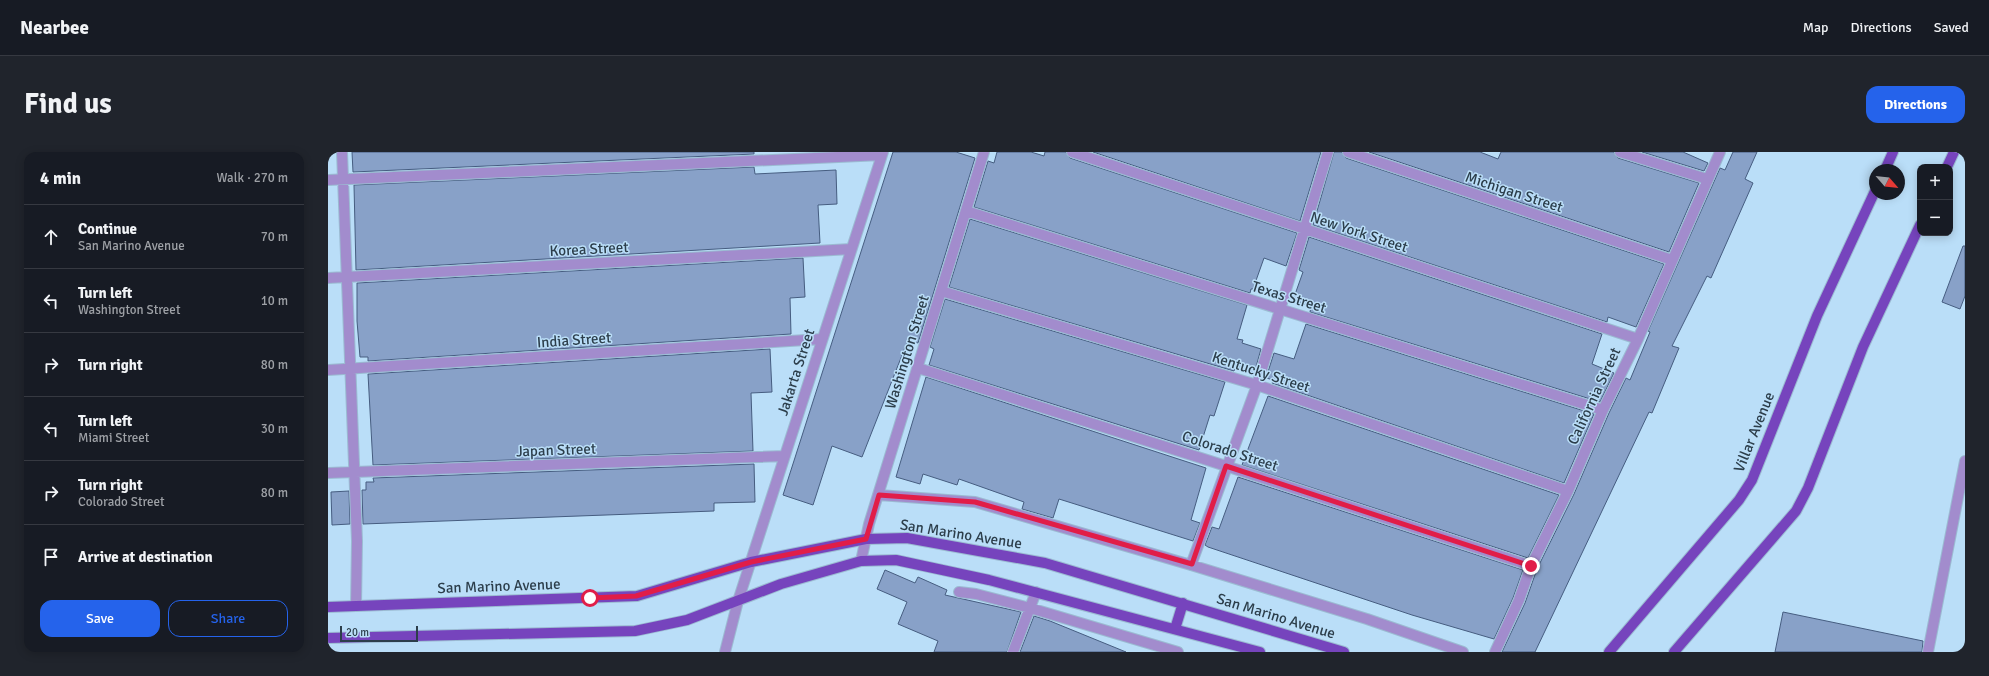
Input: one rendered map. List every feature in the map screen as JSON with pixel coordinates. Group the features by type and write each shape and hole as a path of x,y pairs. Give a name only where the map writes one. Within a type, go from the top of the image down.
{"main road":[{"path":"1888,164 1894,152"},
{"path":"1948,164 1954,152"},
{"name":"Villar Avenue","path":"1609,652 1739,500 1752,480 1817,316 1871,200"},
{"path":"1674,652 1796,511 1808,488 1863,347 1917,231"},
{"name":"San Marino Avenue","path":"328,607 636,596 751,562 866,539 907,538 1045,563 1344,652"},
{"path":"328,638 635,630 687,620 781,584 861,561 896,560 989,580 1260,652"},
{"path":"1175,629 1183,603"}],"street":[{"path":"342,152 357,541 356,606"},
{"name":"Washington Street","path":"861,561 879,495 984,152"},
{"name":"New York Street","path":"1072,152 1638,339"},
{"path":"1192,564 1226,466 1257,385 1328,152"},
{"name":"Michigan Street","path":"1348,152 1672,260"},
{"path":"1620,152 1707,179"},
{"name":"California Street","path":"1495,652 1519,600 1531,566 1568,490 1603,410 1638,339 1720,152"},
{"path":"328,180 882,154"},
{"name":"Jakarta Street","path":"725,652 738,601 882,154"},
{"name":"Texas Street","path":"966,211 1603,410"},
{"name":"Korea Street","path":"328,278 851,249"},
{"name":"Kentucky Street","path":"941,291 1257,385 1568,490"},
{"name":"India Street","path":"328,370 822,339"},
{"name":"Colorado Street","path":"918,368 1226,466 1531,566"},
{"name":"Japan Street","path":"328,473 785,456"},
{"path":"1928,652 1965,461"},
{"path":"879,495 975,502 1192,564 1367,619 1463,652"},
{"path":"959,592 976,594 1030,608 1171,651"},
{"path":"1013,652 1036,592"}],"building":[{"path":"352,152 754,152 754,154 353,172"},
{"path":"893,152 956,152 975,158 918,343 908,340 862,457 832,446 813,505 783,495"},
{"path":"997,152 1031,152 1044,156 1045,152 1066,152 1070,158 1297,233 1286,266 1264,258 1253,289 1251,289 1250,293 974,207 988,161 994,163"},
{"path":"1093,152 1321,152 1300,221"},
{"path":"1334,152 1342,152 1346,158 1664,264 1636,327 1608,317 1607,322 1313,225"},
{"path":"1369,152 1480,152 1498,159 1501,152 1614,152 1618,158 1699,183 1669,252"},
{"path":"1642,152 1683,152 1708,163 1704,171"},
{"path":"1733,152 1757,152 1745,179 1753,183 1711,278 1707,276 1672,346 1679,348 1652,413 1649,412 1535,652 1502,652 1525,603 1537,569 1574,494 1609,413 1626,378 1630,380 1650,332 1648,331 1720,168 1725,170"},
{"path":"754,167 755,174 836,170 837,204 818,205 820,243 356,270 354,185"},
{"path":"970,219 1247,305 1237,339 1243,340 1242,343 1261,349 1254,374 1235,368 1234,371 949,287"},
{"path":"1309,237 1602,334 1592,364 1614,373 1600,402 1310,312 1311,307 1293,300 1303,272 1299,270"},
{"path":"1963,246 1965,246 1965,296 1960,309 1942,302"},
{"path":"803,258 805,297 790,298 791,334 368,361 368,357 360,357 357,321 357,283"},
{"path":"945,299 1225,382 1214,416 1210,415 1199,450 929,365 934,349 930,347"},
{"path":"1306,324 1594,414 1564,483 1272,383 1274,380 1266,378 1274,353 1294,359"},
{"path":"770,349 772,392 751,393 753,451 373,465 368,374"},
{"path":"926,377 1206,468 1191,520 1200,523 1193,541 1059,499 1053,518 1022,509 1024,502 959,479 957,485 923,474 920,484 896,477"},
{"path":"1268,396 1559,495 1528,558 1242,465"},
{"path":"754,464 755,502 714,503 714,511 363,524 362,490 366,490 366,482 374,482 373,478"},
{"path":"1238,477 1523,570 1513,598 1494,639 1412,615 1208,547 1205,545 1212,527 1219,529"},
{"path":"349,491 350,524 332,525 331,492"},
{"path":"885,570 915,583 918,577 947,590 945,595 1021,612 1007,652 934,652 938,641 898,624 907,602 877,589"},
{"path":"1783,612 1923,641 1922,652 1775,652"},
{"path":"1034,616 1050,621 1126,652 1020,652"}],"route":[{"path":"590,598 636,596 681,584 751,562 866,539 869,524 879,495 975,502 1192,564 1226,466 1531,566"}]}
